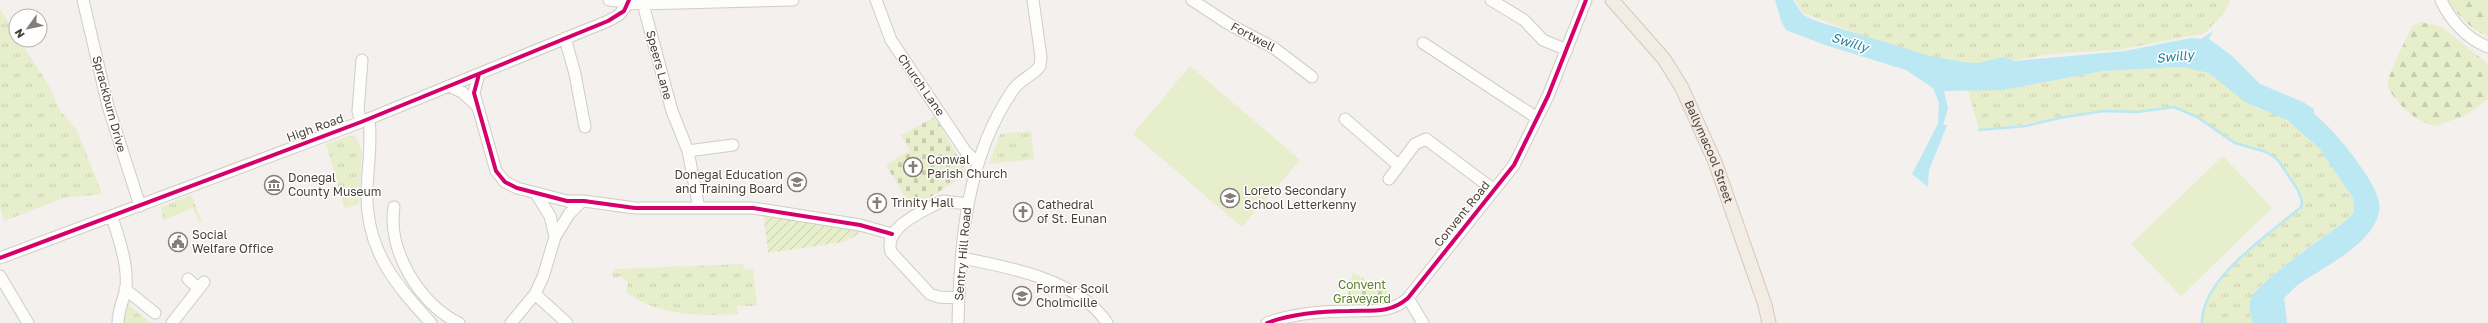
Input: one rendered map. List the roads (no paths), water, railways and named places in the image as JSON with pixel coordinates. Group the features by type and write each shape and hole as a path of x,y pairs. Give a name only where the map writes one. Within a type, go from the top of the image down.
{"main road":[{"name":"Ballymacool Street","path":"1612,0 1664,59 1691,107 1715,162 1763,298 1769,323"}],"street":[{"name":"Sprackburn Drive","path":"84,0 108,106 140,206"},
{"path":"609,0 629,1 643,4 793,0"},
{"name":"Church Lane","path":"876,0 884,25 897,50 966,152 978,163"},
{"name":"Sentry Hill Road","path":"958,323 967,204 978,163 1005,102 1018,83 1040,66 1041,57 1033,0"},
{"name":"Fortwell","path":"1192,0 1227,24 1269,44 1312,77"},
{"path":"1491,0 1524,20 1543,40 1567,50"},
{"path":"2441,0 2446,10 2460,28 2472,38 2488,47"},
{"name":"High Road","path":"0,258 112,217 365,120 480,74 612,20 624,11 629,1"},
{"name":"Convent Road","path":"1267,323 1318,314 1382,311 1397,306 1408,298 1514,165 1537,118 1588,2"},
{"name":"Speers Lane","path":"643,4 677,126 688,151 699,208"},
{"path":"565,38 575,74 585,127"},
{"path":"1423,43 1537,118"},
{"path":"362,60 358,111 365,120 368,207 375,247 401,290 431,323"},
{"path":"480,74 474,93 476,105 496,171 505,182 537,195 567,201 582,201 635,208 759,209 860,225 892,234"},
{"path":"449,86 462,92 476,105"},
{"path":"1345,119 1398,165"},
{"path":"1389,179 1415,144 1426,139 1494,190"},
{"path":"688,151 733,145"},
{"path":"537,195 550,216 555,237"},
{"path":"511,323 535,294 543,277 555,237 569,214 582,201"},
{"path":"959,298 939,297 930,294 891,252 890,242 892,234 908,221 938,203 943,201 967,204"},
{"path":"394,207 394,230 400,256 430,301 441,312 460,323"},
{"path":"112,217 123,255 125,289 118,310 118,323"},
{"path":"962,258 1026,272 1072,291 1091,304 1107,323"},
{"path":"0,276 28,323"},
{"path":"172,323 201,285 188,279"},
{"path":"125,289 155,313"},
{"path":"535,294 567,323"},
{"path":"1408,298 1423,323"}],"water":[{"name":"Swilly","path":"1775,0 1793,0 1803,15 1816,21 1930,56 1977,63 2004,57 2015,61 2125,51 2191,38 2201,39 2213,31 2209,39 2231,55 2260,84 2303,102 2314,109 2314,114 2340,140 2369,179 2379,201 2379,212 2375,223 2368,234 2358,244 2347,253 2299,284 2284,298 2287,323 2253,323 2250,313 2250,302 2252,296 2259,288 2296,257 2346,221 2354,212 2353,198 2319,148 2287,120 2245,102 2209,73 2182,67 2103,71 2003,90 1944,91 1948,108 1943,125 1947,125 1929,170 1928,187 1912,174 1938,124 1939,103 1933,88 1906,70 1825,45 1786,30 1781,21"}],"waterway":[{"path":"1979,130 2026,126 2059,118 2104,111 2138,112 2174,107 2197,117 2235,143 2266,152 2278,160 2298,190 2302,201 2301,207 2240,258 2225,274 2213,290 2205,306 2202,323"}],"place":[{"name":"Conwal Parish Church","path":"913,167"},
{"name":"Donegal Education and Training Board","path":"797,182"},
{"name":"Donegal County Museum","path":"274,185"},
{"name":"Loreto Secondary School Letterkenny","path":"1230,198"},
{"name":"Trinity Hall","path":"877,203"},
{"name":"Cathedral of St. Eunan","path":"1023,212"},
{"name":"Social Welfare Office","path":"178,242"},
{"name":"Former Scoil Cholmcille","path":"1022,296"}],"park label":[{"name":"Convent Graveyard","path":"1362,292"}]}
